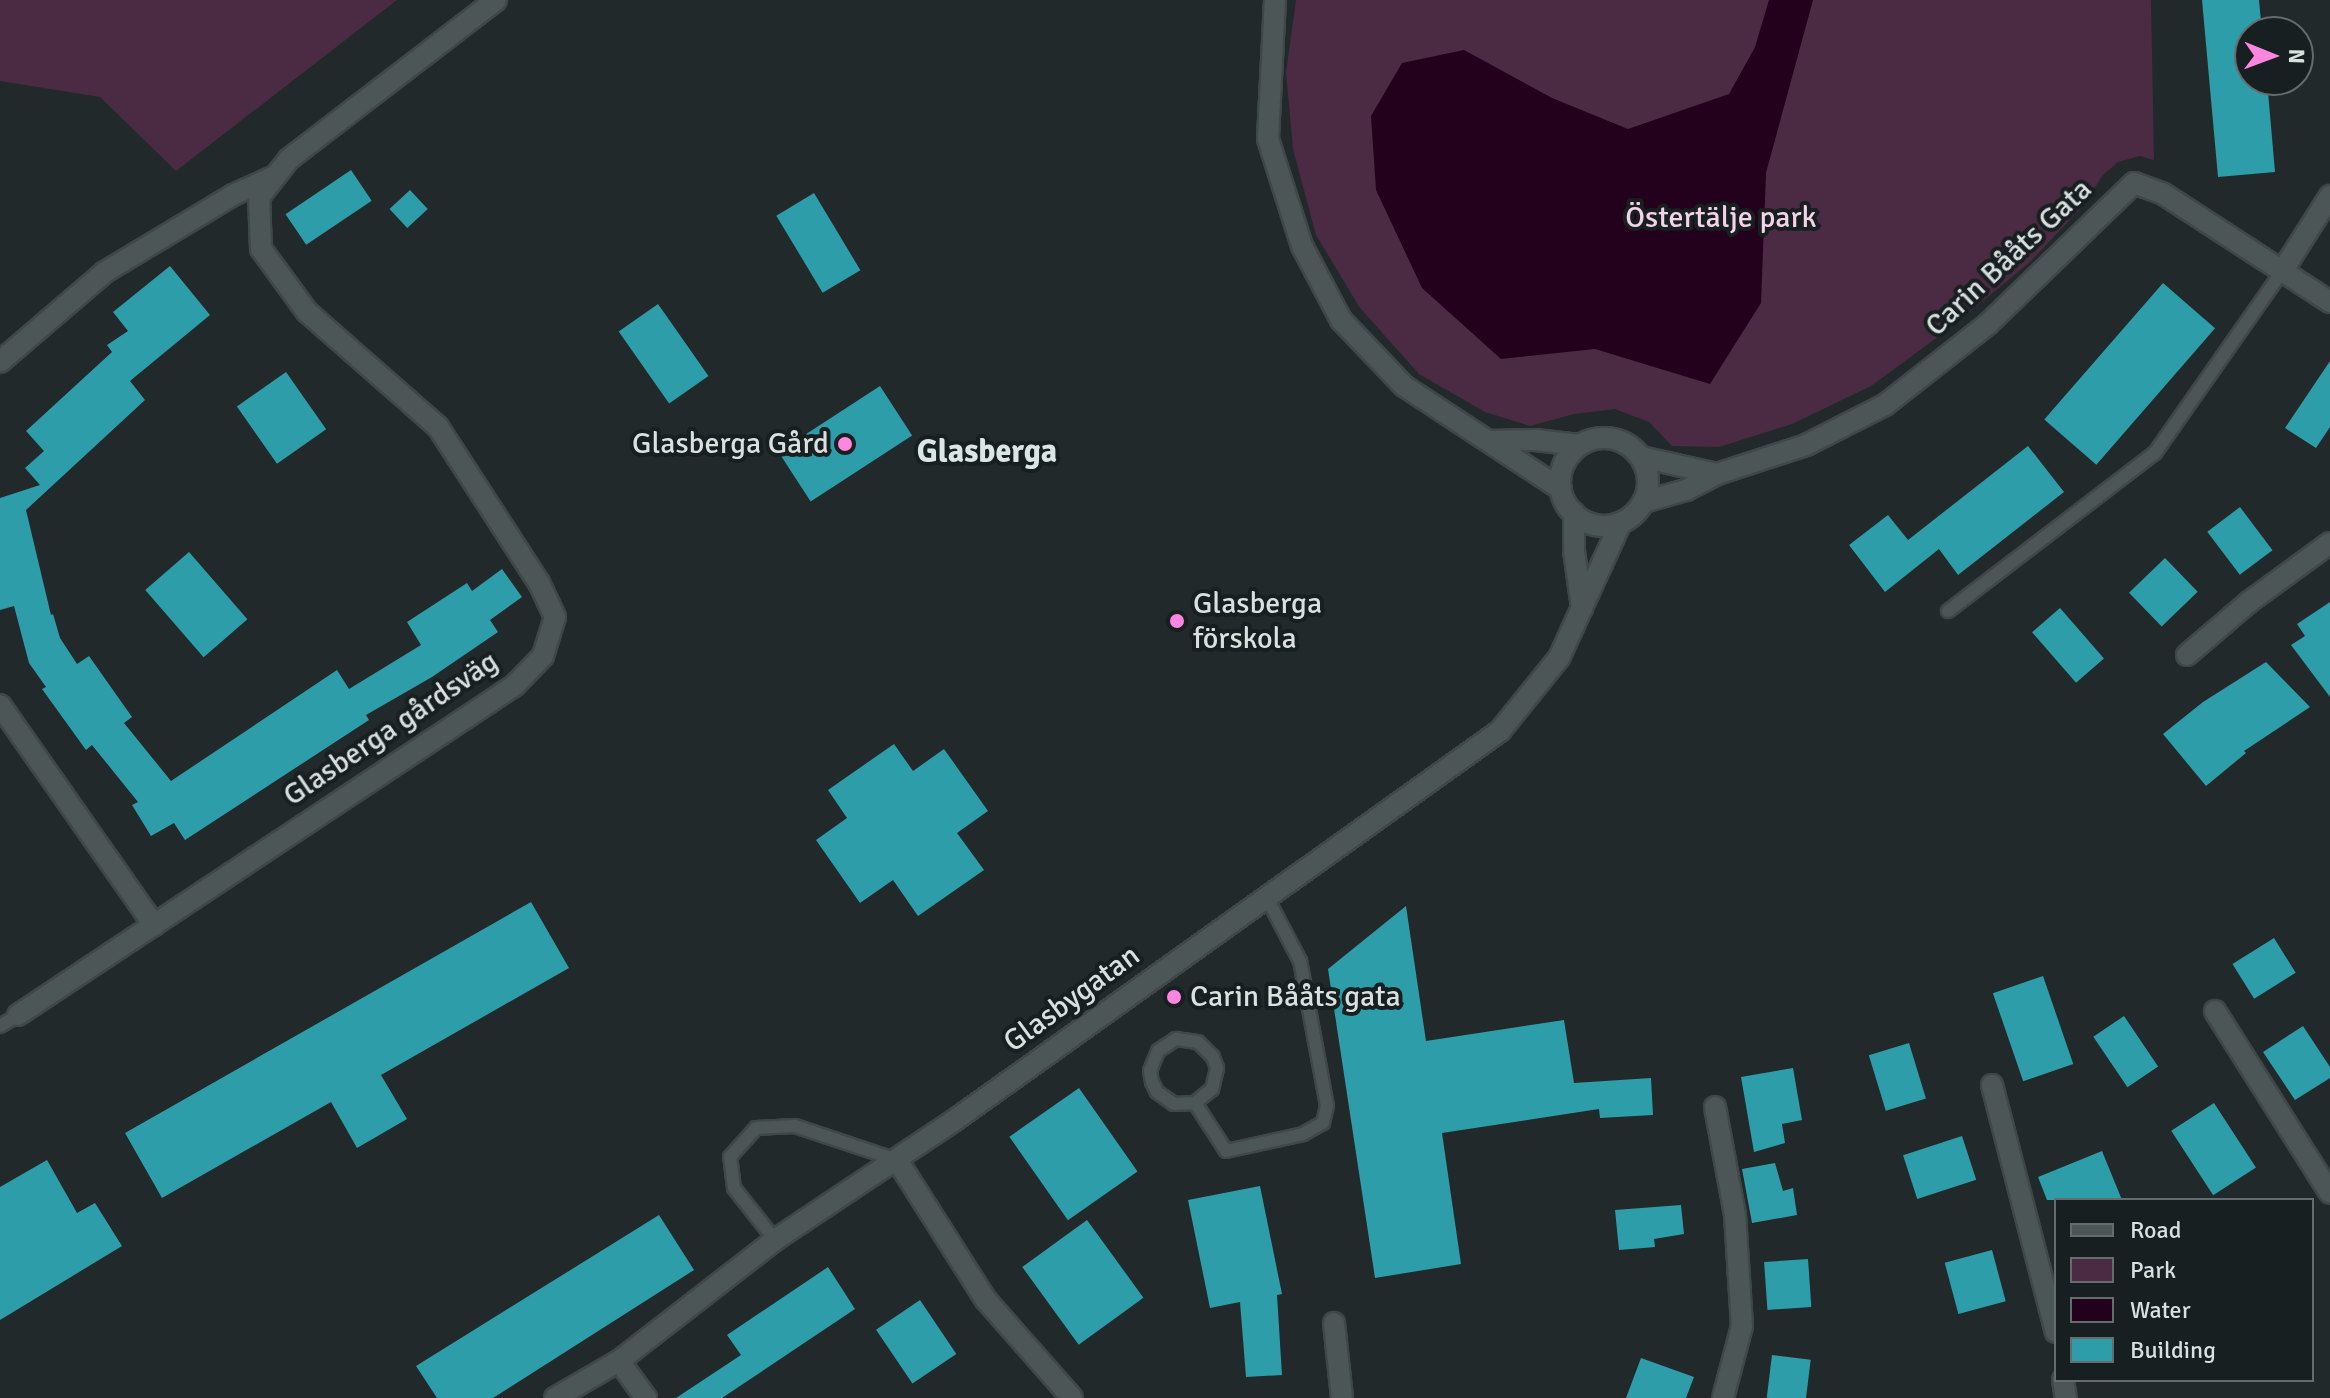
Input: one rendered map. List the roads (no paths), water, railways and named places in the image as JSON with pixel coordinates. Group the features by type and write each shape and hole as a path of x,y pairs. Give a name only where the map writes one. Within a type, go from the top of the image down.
{"street":[{"name":"Glasberga gårdsväg","path":"18,1015 515,685 543,656 555,617 539,583 438,427 307,312 261,249 259,197 289,159 496,0"},
{"path":"1275,0 1268,139 1302,246 1341,320 1404,386 1561,489 1574,513 1574,551 1582,608"},
{"path":"0,362 105,272 233,195 276,175"},
{"name":"Carin Bååts Gata","path":"1643,502 1686,490 1717,474 1806,445 1885,405 1988,324 2134,183 2162,193 2330,302"},
{"path":"2283,270 2330,196"},
{"path":"1490,441 1535,440 1580,445 1606,438 1620,440 1641,457 1717,474"},
{"path":"1561,489 1564,464 1580,445"},
{"path":"1574,513 1596,525 1621,522 1643,502 1648,479 1641,457"},
{"name":"Glasbygatan","path":"555,1398 619,1361 775,1240 897,1160 1500,731 1559,658 1621,522"},
{"path":"2187,655 2249,602 2330,543"},
{"path":"0,705 154,925"},
{"path":"2215,1011 2330,1193"},
{"path":"1992,1085 2054,1324"},
{"path":"1715,1107 1735,1215 1742,1326 1723,1398"},
{"path":"897,1160 986,1300 1072,1398"},
{"path":"1334,1323 1342,1398"},
{"path":"619,1361 646,1398"}],"lane":[{"path":"1948,611 2155,453 2283,270"},
{"path":"1195,1103 1226,1151 1303,1134 1323,1123 1327,1106 1300,961 1266,896"},
{"path":"0,1026 18,1015"},
{"path":"1176,1039 1198,1042 1207,1048 1217,1068 1212,1089 1195,1103 1174,1104 1157,1092 1152,1082 1150,1071 1158,1051 1176,1039"},
{"path":"775,1240 734,1188 730,1157 756,1128 795,1126 897,1160"}],"water":[{"path":"1769,0 1813,0 1766,173 1761,303 1710,384 1595,349 1501,359 1422,288 1376,190 1371,116 1402,63 1464,50 1552,98 1628,129 1729,94 1755,47"}],"place":[{"name":"Glasberga Gård","path":"845,444"},
{"name":"Glasberga förskola","path":"1177,621"},
{"name":"Carin Bååts gata","path":"1174,997"}],"district":[{"name":"Glasberga","path":"987,452"}],"park label":[{"name":"Östertälje park","path":"1721,218"}]}
